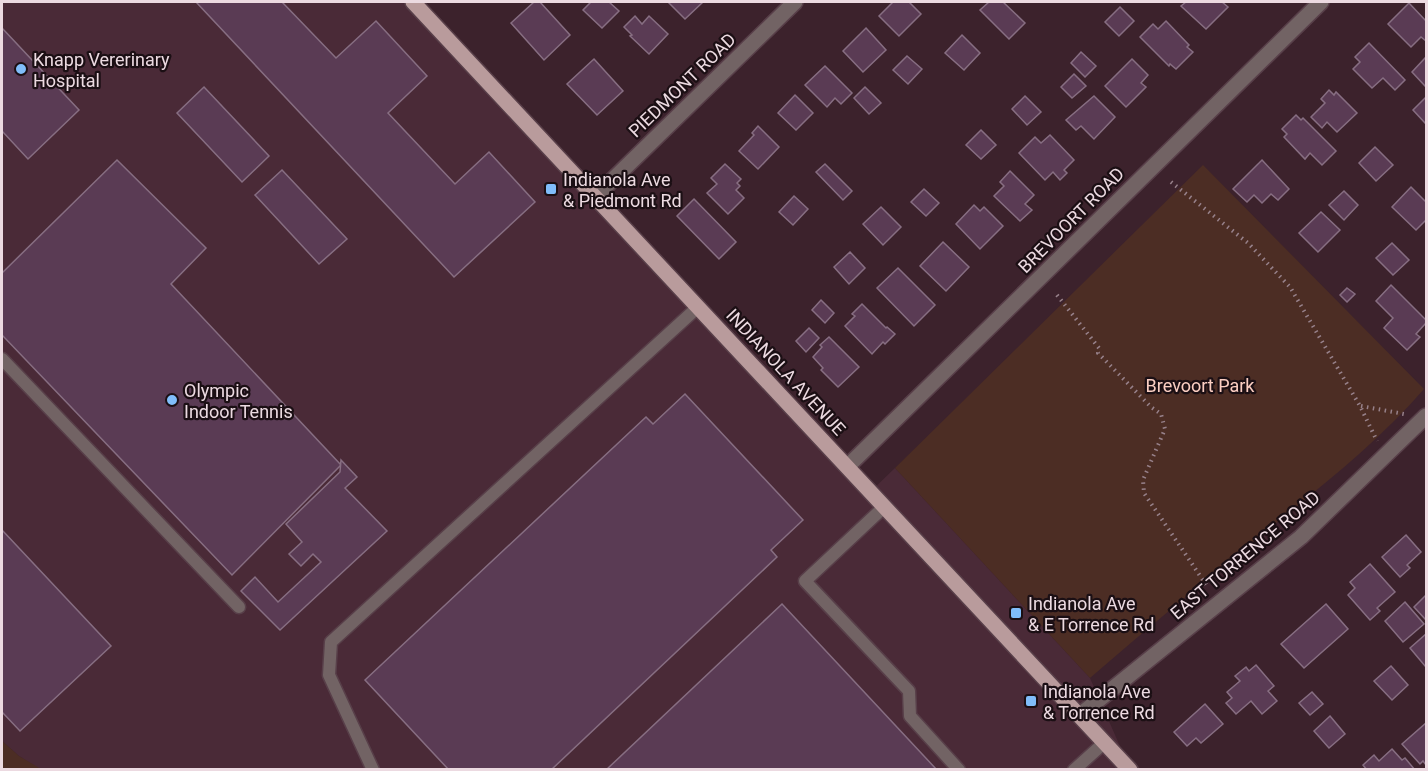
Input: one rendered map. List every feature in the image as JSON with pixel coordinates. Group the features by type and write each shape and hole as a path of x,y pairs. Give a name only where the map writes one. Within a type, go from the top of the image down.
{"main road":[{"name":"INDIANOLA AVENUE","path":"413,2 1130,770"}],"street":[{"name":"PIEDMONT ROAD","path":"595,197 795,2"},
{"name":"BREVOORT ROAD","path":"848,466 1321,2"},
{"name":"EAST TORRENCE ROAD","path":"1080,715 1301,537 1426,416"}],"lane":[{"path":"373,770 329,675 331,642 698,307"},
{"path":"2,359 239,607"},
{"path":"885,506 805,581 909,691 910,716 959,770"},
{"path":"1074,770 1105,742"}],"path":[{"path":"1171,182 1248,243 1290,287 1360,406 1379,445"},
{"path":"1057,295 1099,348 1098,353 1151,407 1161,414 1165,429 1143,480 1144,493 1207,586"},
{"path":"1360,406 1407,414"}],"shaded area":[{"path":"2,2 411,2 869,493 895,468 1090,678 1130,769 41,770 19,756 2,741"}],"green space":[{"name":"Brevoort Park","path":"1203,165 1424,389 1350,462 1090,678 895,468"},
{"path":"2,741 19,756 41,769 5,769 2,767"}],"building":[{"path":"196,2 282,2 336,58 376,21 427,76 388,113 455,184 489,152 535,202 454,277"},
{"path":"534,2 540,2 570,35 544,60 511,23"},
{"path":"591,2 609,2 619,11 602,28 583,10"},
{"path":"668,2 703,2 685,19"},
{"path":"893,2 909,2 921,14 899,36 879,16"},
{"path":"989,2 1003,2 1025,23 1009,39 980,10"},
{"path":"1186,2 1222,2 1228,7 1206,29 1181,6"},
{"path":"1409,3 1426,21 1426,41 1421,37 1411,47 1388,24"},
{"path":"1120,7 1134,21 1119,36 1105,22"},
{"path":"635,16 642,24 649,16 668,34 649,54 624,27"},
{"path":"1166,21 1193,52 1176,69 1170,64 1169,66 1140,37 1153,24 1158,29"},
{"name":"Knapp Vererinary Hospital","path":"2,28 79,110 28,159 2,131"},
{"path":"866,28 886,50 863,72 843,51"},
{"path":"962,35 980,53 964,70 945,53"},
{"path":"1369,43 1405,80 1395,90 1383,78 1372,88 1353,69 1360,62 1355,57"},
{"path":"1081,52 1096,66 1085,77 1071,63"},
{"path":"907,56 922,69 908,84 893,70"},
{"path":"1426,57 1426,87 1412,72"},
{"path":"594,59 623,91 597,115 567,84"},
{"path":"1132,59 1148,75 1141,83 1146,87 1126,107 1105,86"},
{"path":"825,66 852,93 841,104 835,98 827,107 805,85"},
{"path":"1074,74 1086,86 1072,98 1061,87"},
{"path":"204,87 269,156 242,182 177,113"},
{"path":"865,87 881,103 869,114 854,98"},
{"path":"1329,90 1334,95 1336,92 1357,113 1337,132 1327,122 1322,128 1311,117 1325,103 1321,99"},
{"path":"795,95 813,113 796,130 778,113"},
{"path":"1025,96 1041,112 1027,125 1012,109"},
{"path":"1094,96 1115,117 1094,139 1081,126 1076,130 1066,120"},
{"path":"1426,97 1426,124 1413,110"},
{"path":"1296,115 1301,120 1303,118 1336,151 1322,165 1310,153 1305,159 1284,137 1287,134 1282,129"},
{"path":"758,126 779,147 758,169 739,151 754,135 752,133"},
{"path":"981,130 996,145 981,159 966,145"},
{"path":"1050,135 1074,160 1064,170 1067,173 1060,180 1053,172 1045,180 1019,153 1035,137 1041,143"},
{"path":"1375,147 1393,165 1376,181 1359,163"},
{"name":"Olympic Indoor Tennis","path":"117,160 206,248 171,284 341,465 232,575 2,335 2,273"},
{"path":"1262,160 1289,189 1278,200 1271,194 1262,203 1254,195 1247,202 1233,189"},
{"path":"725,164 741,179 737,183 740,186 736,190 744,198 728,214 707,193 717,184 711,178"},
{"path":"825,164 852,191 843,200 816,172"},
{"path":"282,170 347,239 319,264 255,195"},
{"path":"1010,171 1034,195 1025,204 1032,210 1020,221 994,196 1004,186 1000,182"},
{"path":"1411,187 1426,202 1426,220 1416,230 1392,207"},
{"path":"924,189 939,203 926,216 911,202"},
{"path":"1344,191 1358,205 1344,220 1329,205"},
{"path":"794,196 808,209 793,225 779,212"},
{"path":"694,199 736,242 719,259 677,216"},
{"path":"974,205 980,211 984,207 1003,226 980,249 956,224"},
{"path":"881,207 901,227 883,245 863,224"},
{"path":"1321,212 1340,230 1318,252 1299,233"},
{"path":"943,242 969,267 946,291 920,266"},
{"path":"1392,243 1409,260 1393,275 1376,258"},
{"path":"850,252 865,268 849,284 834,267"},
{"path":"898,268 935,305 914,326 877,288"},
{"path":"1391,285 1426,320 1416,334 1420,337 1407,350 1384,328 1393,318 1376,301"},
{"path":"1347,288 1355,294 1347,302 1340,295"},
{"path":"821,300 834,313 825,323 812,310"},
{"path":"862,304 895,334 885,344 883,342 872,354 845,326"},
{"path":"809,328 819,338 806,352 796,341"},
{"path":"829,337 859,367 838,387 821,370 823,368 813,357 822,347 820,345"},
{"path":"685,394 803,520 771,550 777,557 551,770 449,770 365,680 646,417 653,424"},
{"path":"341,460 357,477 345,488 387,531 280,630 241,591 255,577 278,602 321,562 313,554 301,566 289,554 302,542 286,524 340,472"},
{"path":"2,530 111,646 20,731 2,712"},
{"path":"1406,535 1421,552 1407,565 1410,568 1400,577 1382,557"},
{"path":"1370,564 1395,592 1377,608 1380,611 1370,620 1348,595 1355,588 1350,582"},
{"path":"1426,597 1426,620 1414,607"},
{"path":"1405,602 1424,624 1403,642 1385,621"},
{"path":"782,604 937,770 606,770"},
{"path":"1326,604 1348,629 1304,668 1281,644"},
{"path":"1426,634 1426,665 1425,666 1410,648"},
{"path":"1256,665 1274,686 1268,691 1277,701 1262,714 1251,701 1236,714 1226,703 1232,698 1227,692 1240,681 1235,676 1246,667 1249,671"},
{"path":"1391,666 1408,685 1392,700 1374,681"},
{"path":"1312,692 1323,704 1310,715 1299,703"},
{"path":"1205,704 1223,724 1201,743 1196,738 1187,746 1174,732"},
{"path":"1330,716 1345,734 1329,748 1314,731"},
{"path":"1426,723 1426,765 1423,761 1420,764 1402,744"},
{"path":"1392,749 1402,760 1405,758 1415,770 1367,770 1363,765 1374,755 1379,761"}],"place":[{"name":"Knapp Vererinary Hospital","path":"21,69"},
{"name":"Indianola Ave & Piedmont Rd","path":"551,189"},
{"name":"Olympic Indoor Tennis","path":"172,400"},
{"name":"Indianola Ave & E Torrence Rd","path":"1016,613"},
{"name":"Indianola Ave & Torrence Rd","path":"1031,701"}]}
